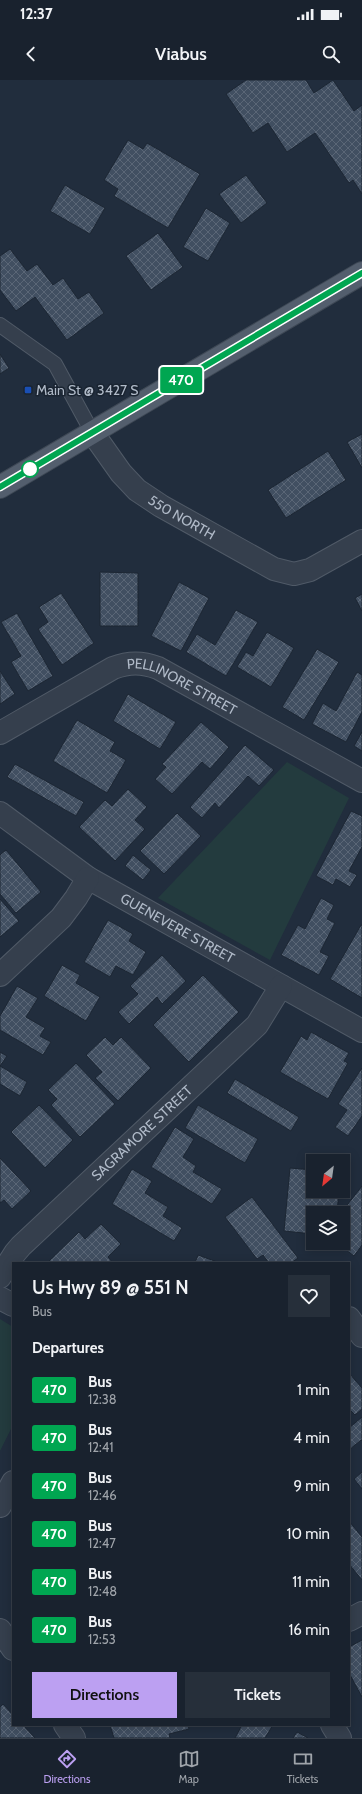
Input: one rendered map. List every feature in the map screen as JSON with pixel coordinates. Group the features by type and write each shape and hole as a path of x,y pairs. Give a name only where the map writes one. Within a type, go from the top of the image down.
{"main road":[{"path":"0,487 362,273"}],"street":[{"name":"550 NORTH","path":"92,432 121,473 148,499 269,567 294,574 306,571 318,566 362,541"},
{"name":"PELLINORE STREET","path":"0,734 113,668 124,664 141,664 158,668 362,781"},
{"name":"GUENEVERE STREET","path":"0,813 88,878 362,1031"},
{"path":"0,976 61,918 76,898 88,878"},
{"name":"SAGRAMORE STREET","path":"0,1277 15,1252 21,1246 258,1025 282,986"},
{"path":"0,1298 12,1304"},
{"path":"350,1319 362,1336"},
{"path":"0,1506 12,1484"},
{"path":"350,1619 362,1613"},
{"path":"0,1630 12,1648"},
{"path":"66,1726 74,1738"},
{"path":"333,1726 340,1738"}],"lane":[{"path":"0,325 56,364 92,432"}],"green space":[{"path":"287,762 349,798 270,960 158,898"},
{"path":"0,1319 12,1326 12,1427 0,1451"}],"building":[{"path":"246,80 306,80 314,93 333,80 354,111 362,105 362,194 353,180 349,183 315,133 287,152 268,123 253,133 226,94"},
{"path":"128,140 143,149 147,143 200,174 168,228 114,196 118,189 104,180"},
{"path":"246,175 267,203 241,223 219,194"},
{"path":"65,185 105,208 90,234 50,211"},
{"path":"206,208 230,223 208,261 183,247"},
{"path":"158,233 183,267 151,290 126,256"},
{"path":"10,249 27,271 37,264 53,285 63,278 78,299 89,292 104,313 67,340 35,297 16,311 0,290 0,256"},
{"path":"0,354 9,368 0,374"},
{"path":"362,434 362,468 347,442"},
{"path":"328,451 346,480 286,518 268,490"},
{"path":"100,572 138,573 138,626 100,626"},
{"path":"179,582 209,598 181,651 151,636"},
{"path":"61,593 94,643 62,665 38,629 48,622 39,607"},
{"path":"362,594 362,611 355,598"},
{"path":"236,610 258,622 226,676 186,652 197,634 215,645"},
{"path":"17,613 53,676 28,691 11,662 21,656 1,622"},
{"path":"267,632 294,648 271,687 237,667 246,652 253,656"},
{"path":"317,649 339,662 304,720 282,707"},
{"path":"0,671 15,694 0,704"},
{"path":"357,672 362,675 362,712 346,742 312,724 323,703 336,711"},
{"path":"128,694 176,722 160,749 113,721"},
{"path":"77,720 115,742 110,751 126,760 107,793 53,761"},
{"path":"201,722 229,747 210,769 202,762 172,794 155,779 166,767 162,764"},
{"path":"362,732 362,751 354,746"},
{"path":"245,745 274,770 259,786 248,776 219,808 215,803 202,818 190,807"},
{"path":"15,764 84,802 76,816 7,777"},
{"path":"128,789 147,807 135,820 145,829 115,861 79,827 105,800 112,806"},
{"path":"351,811 362,816 362,847 349,871 357,875 350,887 336,879 333,885 316,876"},
{"path":"177,813 201,836 164,874 140,851"},
{"path":"6,850 41,892 16,913 0,894 0,855"},
{"path":"133,855 151,870 143,880 125,866"},
{"path":"321,898 334,905 327,919 335,923 320,952 329,956 319,975 281,955 298,925 305,929"},
{"path":"0,899 19,921 0,937"},
{"path":"108,920 133,934 129,941 146,952 133,975 116,966 110,977 84,962"},
{"path":"362,925 362,998 330,979"},
{"path":"162,955 186,981 162,1004 157,997 129,1024 118,1012 138,994 130,986"},
{"path":"62,965 80,975 76,983 100,997 86,1021 44,996"},
{"path":"203,975 239,1012 189,1062 153,1025"},
{"path":"17,986 38,998 26,1017 45,1028 40,1036 51,1042 43,1055 0,1030 0,1016"},
{"path":"311,1032 349,1053 344,1061 348,1063 328,1099 280,1072 301,1036 307,1040"},
{"path":"105,1037 113,1045 121,1037 151,1068 118,1101 95,1078 102,1072 86,1055"},
{"path":"0,1052 7,1056 0,1066"},
{"path":"76,1063 115,1104 80,1137 51,1105 57,1099 48,1090"},
{"path":"0,1066 27,1082 20,1096 0,1084"},
{"path":"362,1068 362,1116 348,1136 335,1127 347,1110 338,1104"},
{"path":"235,1079 299,1117 291,1131 227,1093"},
{"path":"39,1105 73,1140 45,1168 11,1132"},
{"path":"198,1105 258,1139 245,1163 185,1128"},
{"path":"175,1127 194,1139 183,1157 196,1166 193,1172 222,1189 212,1204 151,1167"},
{"path":"0,1158 31,1191 12,1209 4,1200 0,1203"},
{"path":"290,1168 306,1169 306,1198 338,1198 338,1206 306,1206 306,1233 284,1231"},
{"path":"132,1169 152,1181 145,1193 168,1207 163,1216 182,1228 174,1241 112,1204"},
{"path":"362,1186 362,1245 354,1256 346,1250 350,1250 350,1206 346,1206"},
{"path":"252,1197 298,1258 292,1262 268,1262 263,1255 257,1259 225,1217"},
{"path":"101,1224 121,1244 108,1257 112,1262 48,1262 79,1232 85,1239"},
{"path":"198,1255 217,1262 195,1262"},
{"path":"350,1374 362,1388 362,1409 355,1415 350,1410"},
{"path":"362,1417 362,1441 361,1440 350,1449 350,1427"},
{"path":"362,1472 362,1489 354,1479"},
{"path":"350,1522 362,1537 362,1580 350,1565"},
{"path":"362,1640 362,1697 350,1675 350,1646"},
{"path":"3,1704 12,1714 12,1726 24,1726 35,1738 0,1738 0,1707"},
{"path":"110,1726 188,1726 189,1729 169,1734 170,1738 114,1738"},
{"path":"241,1726 272,1726 265,1738 235,1738"},
{"path":"297,1732 308,1738 293,1738"}],"bus line":[{"name":"470","path":"0,487 362,273"}],"place":[{"name":"Main St @ 3427 S","path":"28,390"}]}
